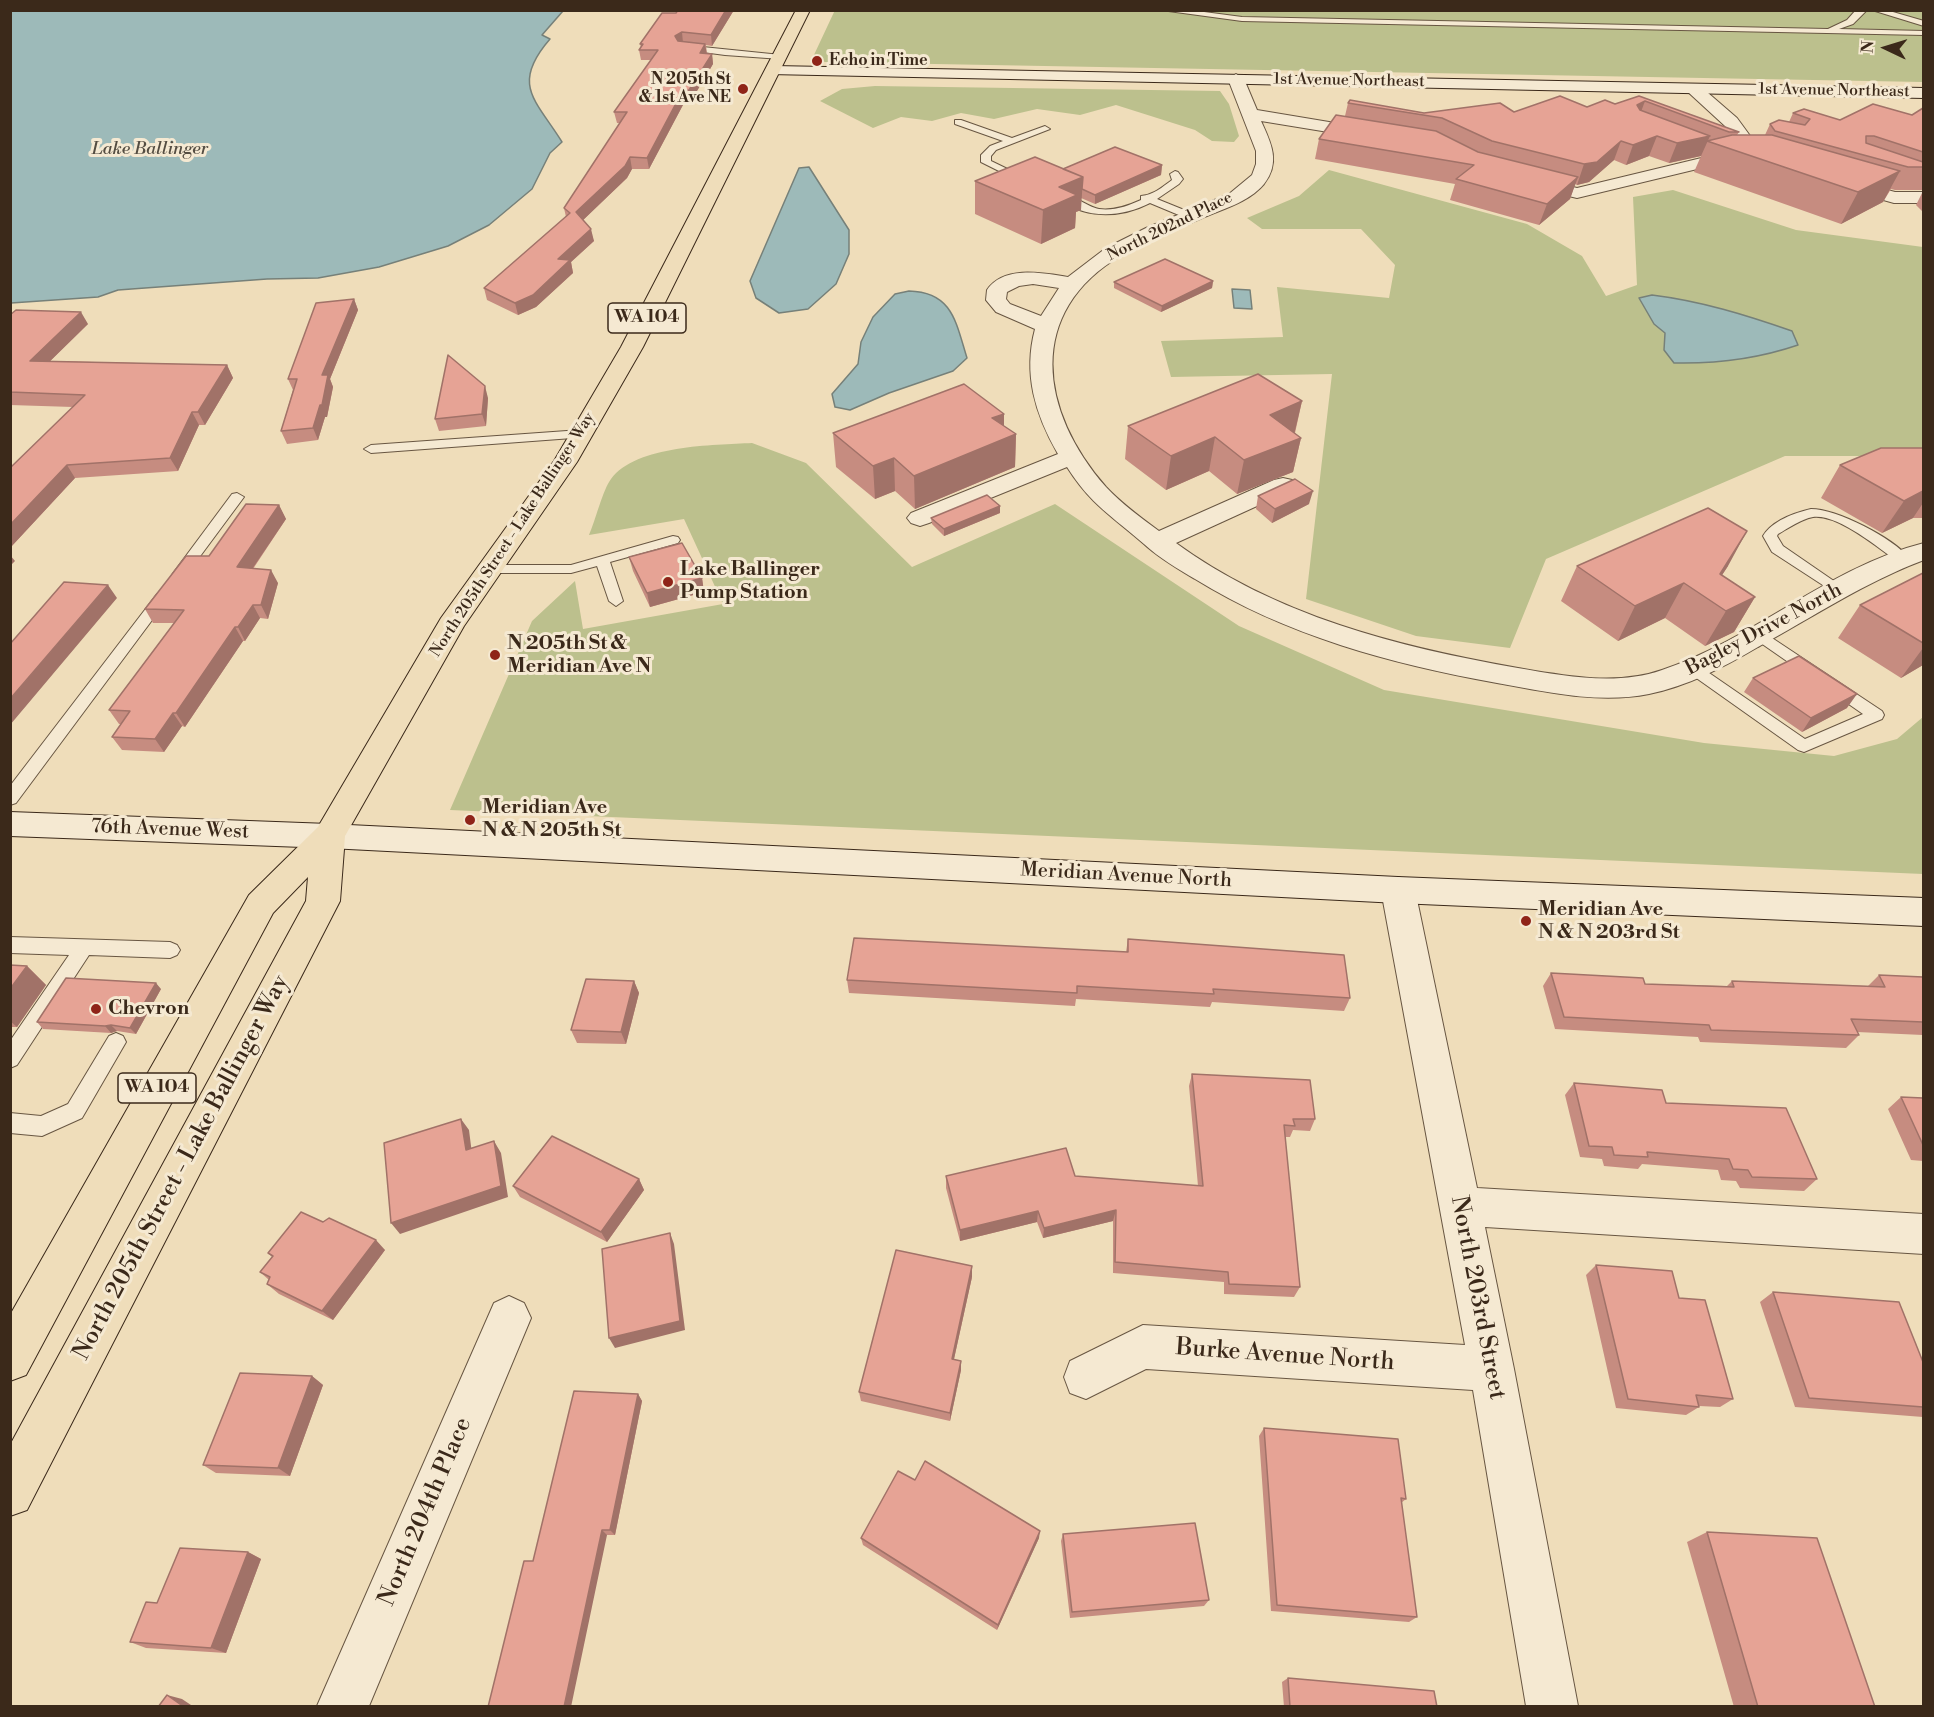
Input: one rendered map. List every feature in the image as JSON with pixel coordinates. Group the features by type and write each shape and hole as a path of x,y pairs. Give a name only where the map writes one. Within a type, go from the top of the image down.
{"main road":[{"name":"WA 104","path":"777,64 803,10"},
{"name":"North 205th Street - Lake Ballinger Way","path":"10,1359 23,1314 261,903 329,836 450,624 558,472 581,434 632,347 777,64"},
{"name":"North 205th Street - Lake Ballinger Way","path":"10,1493 323,901 329,836"}],"street":[{"name":"1st Avenue Northeast","path":"777,64 1236,79 1923,93"},
{"name":"North 202nd Place","path":"1040,371 1041,349 1047,326 1057,302 1072,284 1110,254 1234,198 1254,184 1263,173 1266,160 1265,151 1236,79"},
{"path":"1512,176 1576,194 1626,180 1725,159 1767,161 1747,136 1694,89"},
{"path":"1250,114 1389,137"},
{"path":"1831,179 1894,197 1923,198"},
{"path":"1047,326 1003,308 996,300 997,290 1010,281 1029,278 1072,284"},
{"name":"Bagley Drive North","path":"1040,371 1047,409 1071,457 1100,496 1156,542 1200,572 1257,603 1304,623 1416,658 1522,678 1609,686 1648,684 1693,670 1840,590 1913,554"},
{"path":"921,518 1071,457"},
{"path":"1156,542 1283,485"},
{"name":"76th Avenue West","path":"10,824 329,836"},
{"name":"Meridian Avenue North","path":"329,836 1398,890 1923,912"},
{"name":"North 203rd Street","path":"1398,890 1492,1369 1552,1707"},
{"path":"1459,1206 1923,1234"},
{"name":"North 204th Place","path":"343,1707 508,1318"},
{"name":"Burke Avenue North","path":"1086,1377 1143,1347 1492,1369"}],"lane":[{"path":"1165,10 1242,19 1565,22 1923,33"},
{"path":"1827,31 1850,22 1856,14 1863,10"},
{"path":"1876,10 1923,24"},
{"path":"682,47 777,64"},
{"path":"958,122 1012,141"},
{"path":"1032,184 986,162 986,155 993,148 1045,129"},
{"path":"1704,151 1725,159"},
{"path":"1052,193 1099,212 1109,212 1152,201 1176,182 1178,179 1175,174"},
{"path":"1134,193 1190,216"},
{"path":"370,449 581,434"},
{"path":"10,799 237,497"},
{"path":"1840,590 1777,549 1770,536 1773,531 1804,516 1821,513 1838,517 1913,554"},
{"path":"490,569 571,569 673,540"},
{"path":"602,560 616,601"},
{"path":"1693,670 1804,746 1876,715 1760,635"},
{"path":"10,945 170,950"},
{"path":"10,1059 84,947"},
{"path":"10,1123 42,1126 75,1111 116,1042"}],"green space":[{"path":"835,10 1924,11 1923,82 825,62 813,57"},
{"path":"875,86 1220,91 1229,104 1239,136 1234,142 1212,141 1195,130 1116,105 1080,115 1037,109 994,119 961,113 932,121 901,117 873,128 820,101 842,89"},
{"path":"1329,170 1527,224 1582,256 1606,296 1637,285 1633,197 1673,190 1796,230 1923,247 1923,456 1785,456 1546,559 1510,648 1416,636 1306,599 1332,374 1171,377 1161,341 1283,337 1277,287 1389,298 1395,265 1361,229 1262,229 1247,218 1299,196"},
{"path":"752,443 806,463 912,567 1055,504 1239,626 1384,690 1704,743 1834,756 1897,739 1923,717 1923,874 450,810 532,621 575,581 583,629 723,604 684,519 589,535 611,479 638,459 657,453 697,446"}],"water":[{"name":"Lake Ballinger","path":"11,10 563,11 542,35 550,39 531,69 529,81 536,103 562,142 550,153 532,189 489,225 448,246 379,267 318,278 267,279 118,290 98,297 11,303"},
{"path":"809,167 849,230 849,254 836,284 808,309 779,313 756,298 750,281 799,168"},
{"path":"1232,289 1250,290 1252,309 1234,308"},
{"path":"909,291 924,293 944,303 955,322 967,358 953,371 889,393 850,410 835,407 832,394 858,364 861,342 873,317 895,294"},
{"path":"1652,295 1688,301 1758,319 1792,331 1798,345 1737,360 1674,363 1664,350 1665,333 1654,324 1639,298"}],"building":[{"path":"678,10 726,10 711,35 682,32 675,36 678,41 705,44 700,53 712,54 689,90 682,92 647,158 630,157 625,166 576,212 591,229 558,259 570,260 533,295 515,303 484,288 570,213 564,208 627,112 614,112 658,50 639,50 643,44 640,44 662,13 676,13"},
{"path":"1560,96 1587,107 1605,100 1615,104 1639,96 1739,132 1729,132 1645,101 1637,105 1640,110 1710,136 1677,143 1657,136 1633,145 1621,141 1597,162 1584,164 1492,141 1442,118 1348,103 1350,100 1424,113 1500,103 1514,112"},
{"path":"1873,104 1912,115 1923,108 1923,152 1874,136 1866,136 1866,143 1923,162 1923,167 1908,167 1775,131 1770,124 1779,120 1805,125 1810,119 1793,113 1804,109 1840,120"},
{"path":"1336,115 1436,131 1478,152 1578,177 1547,204 1456,179 1474,165 1319,139"},
{"path":"1732,135 1772,135 1900,171 1858,192 1707,141"},
{"path":"1115,147 1162,165 1095,195 1082,189 1083,177 1063,169"},
{"path":"1035,157 1083,177 1059,187 1077,195 1043,210 975,181"},
{"path":"1165,259 1213,281 1162,306 1114,282"},
{"path":"354,299 322,375 328,375 322,405 320,405 313,428 281,431 297,379 288,379 316,303"},
{"path":"16,310 81,312 30,361 227,365 198,412 192,412 170,458 67,465 10,525 10,468 85,395 10,392 10,315"},
{"path":"448,355 485,386 482,414 435,419"},
{"path":"1258,374 1302,401 1270,415 1301,438 1244,460 1215,437 1171,456 1128,426"},
{"path":"964,384 1004,414 992,418 1016,434 914,476 894,458 873,466 833,433"},
{"path":"1881,448 1923,448 1923,491 1904,501 1840,465"},
{"path":"1295,479 1313,491 1275,509 1258,496"},
{"path":"987,495 1000,506 944,529 931,518"},
{"path":"246,504 279,505 237,567 271,570 261,605 253,605 238,627 235,627 176,713 173,713 155,739 112,737 130,711 109,710 184,610 145,609 186,556 209,556"},
{"path":"1708,508 1747,531 1720,574 1755,597 1726,611 1684,583 1635,606 1577,566"},
{"path":"682,543 702,578 647,593 629,557"},
{"path":"1923,573 1923,643 1860,605"},
{"path":"64,582 108,585 10,699 10,644"},
{"path":"1799,656 1857,694 1811,718 1753,678"},
{"path":"854,938 1128,952 1128,939 1344,955 1350,998 1213,989 1214,994 1077,986 1077,993 847,980"},
{"path":"10,965 27,966 10,989"},
{"path":"1551,973 1643,978 1645,984 1734,987 1732,981 1885,987 1879,975 1923,977 1923,1022 1851,1019 1859,1035 1711,1030 1709,1025 1564,1017"},
{"path":"66,978 156,983 130,1028 37,1022"},
{"path":"586,979 634,981 621,1032 571,1030"},
{"path":"1192,1074 1310,1080 1315,1119 1293,1119 1295,1126 1284,1125 1300,1287 1229,1284 1228,1272 1115,1262 1116,1210 1044,1228 1038,1211 960,1230 946,1176 1066,1148 1075,1176 1203,1186"},
{"path":"1574,1083 1662,1090 1666,1103 1786,1108 1817,1179 1752,1177 1748,1170 1733,1169 1729,1159 1647,1152 1648,1157 1614,1155 1612,1147 1589,1146"},
{"path":"1901,1097 1923,1098 1923,1145"},
{"path":"461,1119 466,1150 494,1141 501,1186 391,1223 384,1143"},
{"path":"552,1136 639,1179 601,1232 513,1186"},
{"path":"301,1212 323,1222 329,1218 376,1240 322,1311 267,1284 270,1277 260,1272 273,1256 268,1253"},
{"path":"670,1233 680,1321 609,1338 602,1249"},
{"path":"896,1250 972,1266 952,1359 961,1361 950,1413 859,1392"},
{"path":"1596,1265 1672,1271 1679,1298 1705,1300 1733,1399 1696,1395 1699,1407 1628,1399"},
{"path":"1773,1292 1899,1302 1923,1362 1923,1407 1809,1398"},
{"path":"240,1373 312,1376 278,1468 203,1465"},
{"path":"574,1391 638,1394 610,1530 602,1530 564,1707 488,1707 524,1561 533,1561"},
{"path":"1264,1428 1398,1439 1406,1499 1401,1498 1417,1617 1277,1605"},
{"path":"925,1461 1040,1531 998,1625 861,1538 898,1471 915,1480"},
{"path":"1195,1523 1209,1600 1072,1612 1063,1534"},
{"path":"1707,1532 1817,1538 1875,1707 1758,1707"},
{"path":"180,1548 248,1552 211,1648 130,1642 146,1602 157,1603"},
{"path":"1288,1678 1434,1691 1437,1707 1290,1707"},
{"path":"167,1695 184,1707 158,1707"}],"place":[{"name":"Echo in Time","path":"817,61"},
{"name":"N 205th St & 1st Ave NE","path":"743,89"},
{"name":"Lake Ballinger Pump Station","path":"668,582"},
{"name":"N 205th St & Meridian Ave N","path":"495,655"},
{"name":"Meridian Ave N & N 205th St","path":"470,820"},
{"name":"Meridian Ave N & N 203rd St","path":"1526,921"},
{"name":"Chevron","path":"96,1009"}]}
